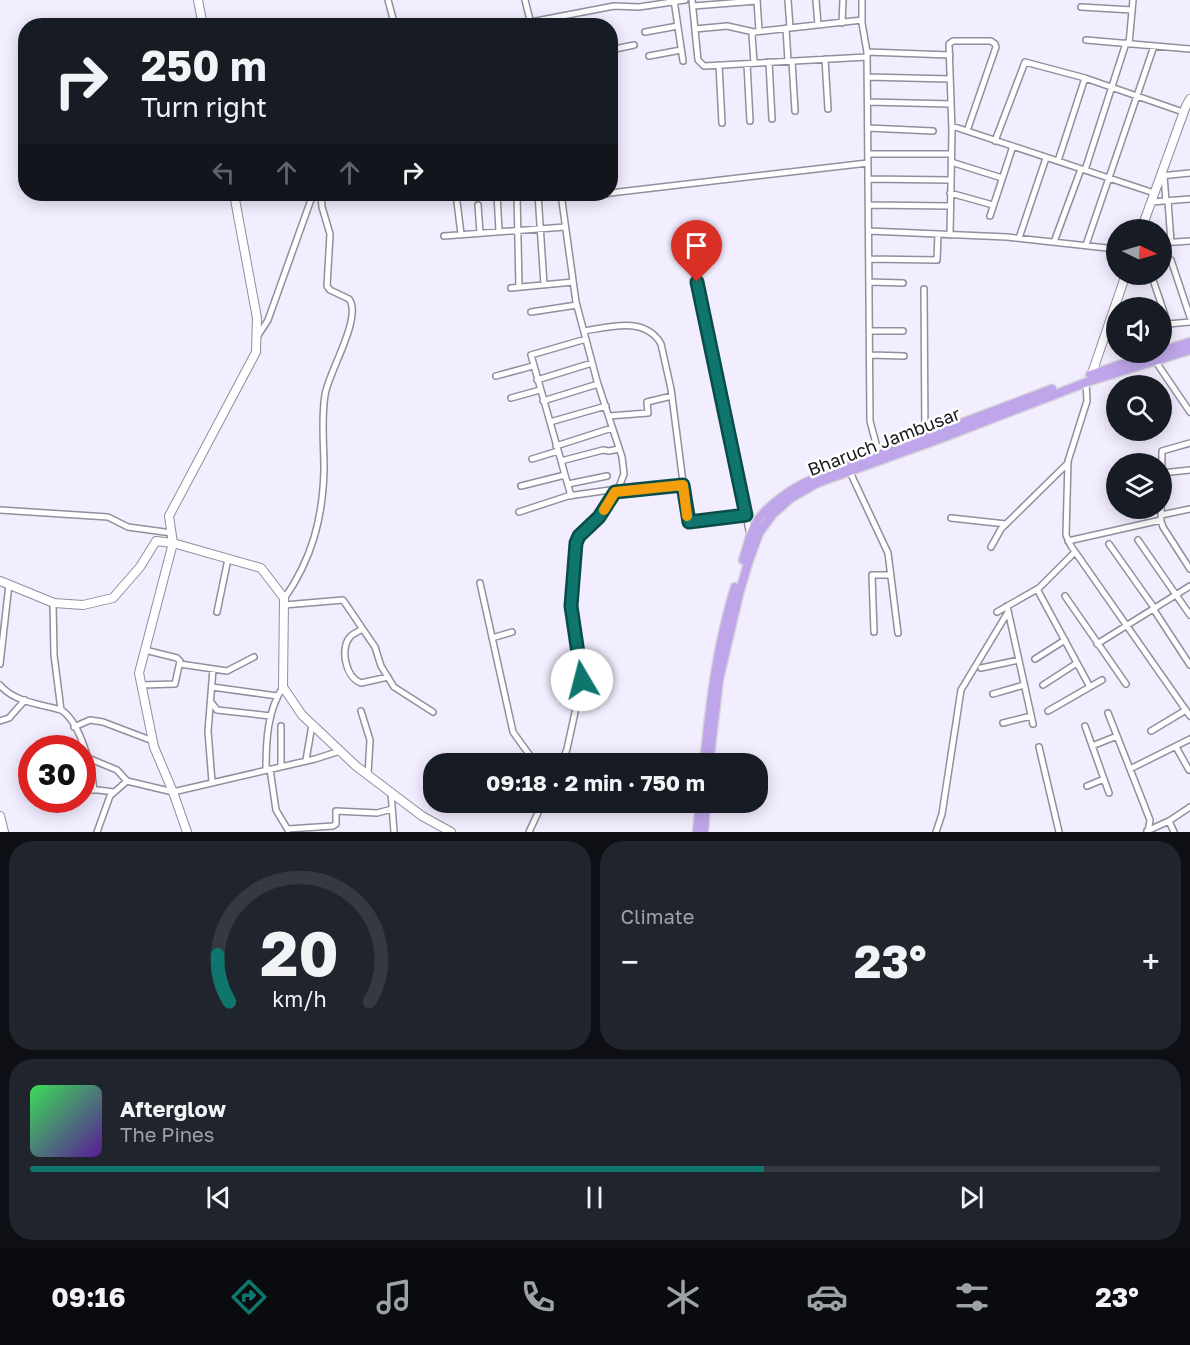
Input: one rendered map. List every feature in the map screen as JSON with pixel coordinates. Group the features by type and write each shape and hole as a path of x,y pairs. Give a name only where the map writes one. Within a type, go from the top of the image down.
{"main road":[{"path":"198,0 201,18"},
{"path":"1146,219 1187,105"},
{"path":"187,832 153,741 139,674 173,543 169,516 256,352 257,318 235,201"},
{"path":"1089,379 1122,285"},
{"path":"1172,348 1190,342"},
{"name":"Bharuch Jambusar","path":"1172,353 1190,350"},
{"name":"Bharuch Jambusar","path":"705,753 712,688 725,621 751,537 773,514 791,498 849,469 1134,363"},
{"name":"Bharuch Jambusar","path":"880,458 925,438 1004,411"},
{"name":"Bharuch Jambusar","path":"711,753 719,679 739,594 758,528"},
{"path":"0,581 53,602 83,605 113,598 140,567 156,541 173,543 261,568 284,602 283,687 302,715 368,775 422,816 451,832"},
{"path":"697,832 699,813"},
{"path":"704,832 705,813"},
{"path":"0,816 4,832"}],"street":[{"path":"388,0 393,18"},
{"path":"525,0 530,18"},
{"path":"559,18 614,6 639,7 685,0"},
{"path":"788,0 790,61 795,111"},
{"path":"816,0 818,25"},
{"path":"842,22 843,0"},
{"path":"862,0 868,102 871,426 880,458"},
{"path":"1054,242 1113,88 1127,44 1133,0"},
{"path":"674,1 682,61"},
{"path":"754,63 752,35 756,32 757,1 693,3 699,62 704,66 825,59 867,55 950,55"},
{"path":"1080,6 1132,10"},
{"path":"695,29 727,26 756,32 862,20"},
{"path":"645,32 678,26"},
{"path":"1086,40 1190,49"},
{"path":"950,235 952,126 949,45 951,42 991,41 996,47 967,131"},
{"path":"618,48 634,45"},
{"path":"1086,245 1154,46"},
{"path":"649,56 681,50"},
{"path":"825,59 828,109"},
{"path":"769,62 772,119"},
{"path":"995,141 1023,63 1027,62 1137,96 1187,105"},
{"path":"747,64 750,121"},
{"path":"719,65 722,123"},
{"path":"867,77 950,79"},
{"path":"1058,161 1084,78"},
{"path":"868,102 951,104"},
{"path":"952,126 1154,193"},
{"path":"868,128 933,130"},
{"path":"990,216 1013,147"},
{"path":"868,154 951,154"},
{"path":"1019,238 1046,158"},
{"path":"951,162 1002,178"},
{"path":"618,192 868,163"},
{"path":"1169,219 1162,176 1190,173"},
{"path":"868,179 950,180"},
{"path":"950,193 993,205"},
{"path":"1151,202 1190,199"},
{"path":"256,337 268,320 310,201"},
{"path":"284,602 297,581 316,534 324,473 322,439 324,395 342,349 353,308 349,299 330,290 327,286 330,234 322,201"},
{"path":"497,201 499,231"},
{"path":"517,201 519,287"},
{"path":"538,201 544,285"},
{"path":"562,201 577,305 598,384 619,449 624,474 599,517 579,536 576,543 571,606 582,680 565,753"},
{"path":"457,202 461,234"},
{"path":"478,205 480,233"},
{"path":"869,205 950,206"},
{"path":"444,236 565,226"},
{"path":"869,231 1019,238 1106,248"},
{"path":"869,259 937,260 938,234"},
{"path":"1172,242 1190,241"},
{"path":"1172,260 1190,317"},
{"path":"694,270 751,537"},
{"path":"511,288 573,282"},
{"path":"869,282 903,283"},
{"path":"1155,285 1168,324 1190,322"},
{"path":"924,289 925,438"},
{"path":"531,312 577,305"},
{"path":"584,331 633,326 652,332 661,344 672,396 689,522 746,515"},
{"path":"870,331 903,331"},
{"path":"571,496 530,357 533,353 586,339"},
{"path":"870,355 904,356"},
{"path":"537,380 592,363"},
{"path":"1158,363 1190,412"},
{"path":"496,376 533,366"},
{"path":"1089,379 1087,401 1068,463 1066,528 1068,541 1190,716"},
{"path":"543,401 598,384"},
{"path":"511,398 540,390"},
{"path":"609,416 648,413 647,402 672,396"},
{"path":"550,422 606,406"},
{"path":"532,459 612,428"},
{"path":"1163,453 1163,450 1190,443"},
{"path":"561,460 604,449 609,451 619,449"},
{"path":"991,547 1000,531 1068,463"},
{"path":"849,469 887,550 898,633"},
{"path":"1172,472 1190,470"},
{"path":"521,486 565,475"},
{"path":"568,484 607,476"},
{"path":"519,512 571,496 683,485"},
{"path":"1172,515 1190,509"},
{"path":"0,510 108,517 128,527 172,533"},
{"path":"951,518 1006,525"},
{"path":"1068,541 1157,519"},
{"path":"1161,519 1163,527 1190,569"},
{"path":"1138,540 1190,615"},
{"path":"1109,544 1190,665"},
{"path":"997,612 1007,609 1037,589 1075,552"},
{"path":"217,612 228,559"},
{"path":"874,632 872,575 891,575"},
{"path":"480,583 513,732 528,753"},
{"path":"0,664 9,584"},
{"path":"1097,644 1190,586"},
{"path":"1037,589 1090,687"},
{"path":"1065,596 1126,684"},
{"path":"284,602 343,600 375,647 380,665 388,678 398,690 433,712"},
{"path":"53,602 54,655 61,710"},
{"path":"1007,609 1033,724"},
{"path":"936,832 942,814 961,690 1007,609"},
{"path":"362,629 351,636 346,645 346,669 350,676 361,683 388,678"},
{"path":"492,638 512,632"},
{"path":"1035,659 1065,639"},
{"path":"141,685 174,685 180,664 177,658 145,650"},
{"path":"180,664 230,671 254,657"},
{"path":"981,668 1019,660"},
{"path":"1042,685 1077,663"},
{"path":"212,782 208,731 213,669"},
{"path":"1048,711 1102,680"},
{"path":"0,685 5,692 66,713 78,735"},
{"path":"993,694 1024,685"},
{"path":"212,687 277,696"},
{"path":"283,687 277,696 266,742 268,769 276,810 288,831 333,826 336,824 336,812 376,813 392,809"},
{"path":"0,721 9,718 25,700"},
{"path":"210,702 217,710 271,716"},
{"path":"1150,731 1186,710"},
{"path":"361,711 370,740 368,775"},
{"path":"1108,713 1150,820 1147,832"},
{"path":"1003,723 1031,716"},
{"path":"74,727 90,720 103,722 153,741"},
{"path":"306,760 312,725"},
{"path":"281,726 281,766"},
{"path":"1085,726 1109,793"},
{"path":"1092,746 1117,736"},
{"path":"1130,770 1190,740"},
{"path":"1039,747 1059,832"},
{"path":"1176,747 1189,770"},
{"path":"96,761 117,770 128,781 173,792 340,751"},
{"path":"1087,786 1104,779"},
{"path":"97,832 109,798 128,781"},
{"path":"96,790 114,792"},
{"path":"391,792 394,832"},
{"path":"1147,832 1190,808"},
{"path":"529,832 538,813"},
{"path":"1169,821 1172,823 1174,832"}],"slow traffic":[{"path":"604,510 615,492 683,485 687,516"}],"route":[{"path":"582,680 571,606 576,543 579,536 599,517 615,492 683,485 687,520 690,523 746,515 697,282"}]}
